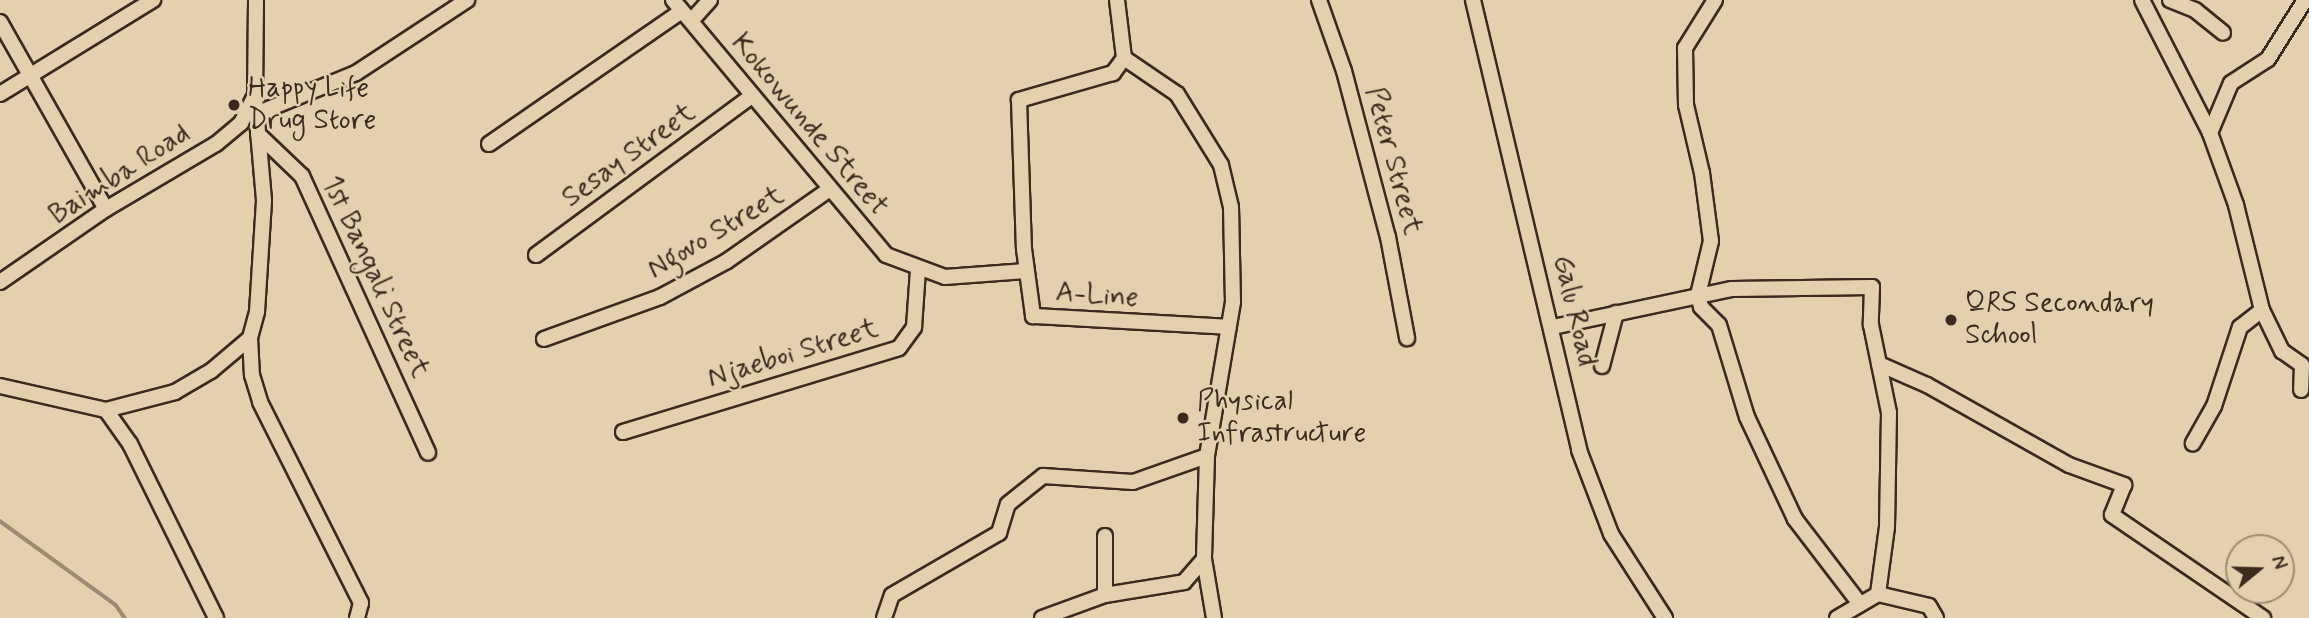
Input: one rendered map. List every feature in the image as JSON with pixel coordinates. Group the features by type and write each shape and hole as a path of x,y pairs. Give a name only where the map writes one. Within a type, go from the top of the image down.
{"street":[{"path":"0,94 153,0"},
{"path":"256,0 255,97 264,200 257,312 250,338 252,375 260,402 361,603 357,618"},
{"path":"256,114 356,73 467,0"},
{"path":"489,144 681,11 710,0"},
{"path":"1026,271 1019,100 1113,73 1124,58 1117,0"},
{"name":"Peter Street","path":"1319,0 1344,71 1388,237 1407,338"},
{"name":"Galu Road","path":"1473,0 1553,327 1579,450 1611,534 1665,618"},
{"path":"1714,0 1685,48 1686,106 1702,173 1711,241 1699,295 1702,307 1719,325 1747,417 1795,519 1860,604"},
{"path":"2142,0 2210,133 2236,205 2262,310 2282,351 2302,365 2301,390"},
{"path":"2170,0 2195,10 2223,33"},
{"path":"2210,133 2231,83 2268,59 2305,0"},
{"name":"Kokowunde Street","path":"681,11 886,255 918,270"},
{"path":"0,22 32,74 106,209"},
{"path":"1124,58 1177,94 1221,165 1231,207 1233,302 1207,456 1204,559 1214,618"},
{"name":"Baimba Road","path":"0,282 106,209 216,144 241,123 255,97"},
{"name":"Sesay Street","path":"536,254 751,97"},
{"name":"1st Bangali Street","path":"258,134 302,176 428,453"},
{"name":"Ngovo Street","path":"544,339 660,298 726,261 830,189"},
{"name":"A-Line","path":"918,270 945,277 1026,271 1032,316 1229,327"},
{"name":"Njaeboi Street","path":"623,432 899,348 914,327 918,270"},
{"path":"1553,327 1732,289 1872,287 1871,325 1889,413 1887,527 1878,594"},
{"path":"2193,443 2214,406 2240,327 2262,310"},
{"path":"1602,366 1616,313"},
{"path":"0,386 106,410 175,393 211,371 250,338"},
{"path":"1879,363 1927,385 2069,465 2124,485 2112,515 2263,618"},
{"path":"106,410 130,444 216,618"},
{"path":"884,618 892,595 999,533 1008,504 1043,476 1133,482 1207,456"},
{"path":"1105,536 1105,595"},
{"path":"1042,618 1105,595 1184,582 1204,559"},
{"path":"1837,618 1878,594 1929,606 1936,618"}],"waterway":[{"path":"0,521 116,605 125,618"}],"place":[{"name":"Happy Life Drug Store","path":"234,105"},
{"name":"QRS Secondary School","path":"1951,320"},
{"name":"Physical Infrastructure","path":"1183,418"}]}
